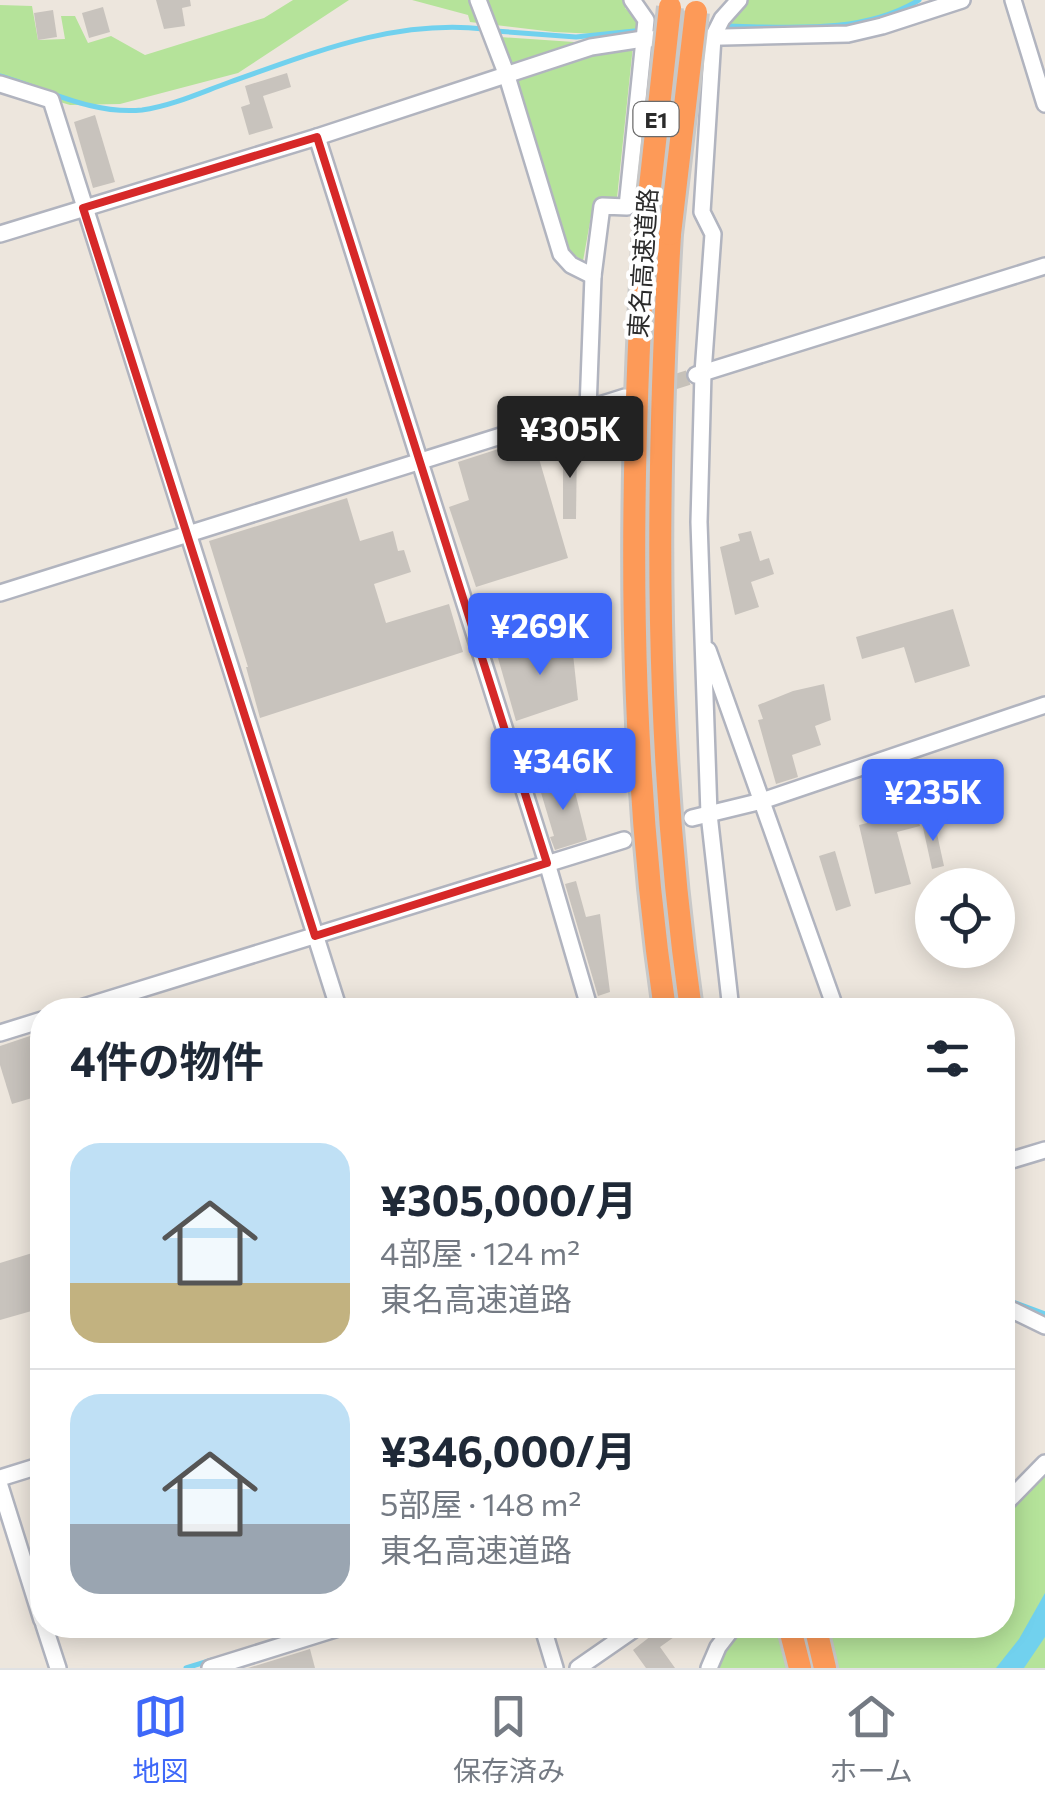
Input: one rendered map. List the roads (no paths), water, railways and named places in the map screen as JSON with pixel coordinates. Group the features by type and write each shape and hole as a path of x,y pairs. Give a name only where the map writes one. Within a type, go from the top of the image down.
{"highway":[{"name":"東名高速道路","path":"664,998 646,847 632,580 634,404 644,232 670,4"},
{"name":"東名高速道路","path":"691,998 672,844 658,578 660,403 670,234 696,6"},
{"path":"792,1638 800,1668"},
{"path":"818,1638 825,1668"}],"street":[{"path":"478,0 506,73 561,254 593,276"},
{"path":"588,409 593,276 602,206 626,207 646,20 632,0"},
{"path":"730,998 710,814 699,522 698,374 713,234 702,212 716,29 739,0"},
{"path":"924,12 939,0"},
{"path":"0,234 317,137 592,46 716,29 848,34 962,0"},
{"path":"1013,0 1045,104"},
{"path":"0,84 51,100 335,998"},
{"path":"317,137 548,864 587,998"},
{"path":"698,374 1045,266"},
{"path":"0,593 625,397"},
{"path":"703,637 832,998"},
{"path":"692,818 762,801 1045,705"},
{"path":"113,998 624,840"},
{"path":"0,1033 30,1024"},
{"path":"1015,1160 1045,1150"},
{"path":"1015,1311 1045,1326"},
{"path":"1015,1493 1045,1463"},
{"path":"0,1478 30,1469"},
{"path":"0,1486 30,1581"},
{"path":"48,1638 58,1668"},
{"path":"210,1668 306,1638"},
{"path":"546,1638 555,1668"},
{"path":"578,1668 621,1638"},
{"path":"709,1668 724,1638"}],"water":[{"path":"1045,1593 1045,1637 1024,1668 996,1668 1019,1639"}],"waterway":[{"path":"724,26 849,24 897,11 919,0"},
{"path":"0,76 87,105 142,110 355,41 418,29 484,29"},
{"path":"495,31 576,37 644,30"},
{"path":"1015,1303 1045,1314"},
{"path":"186,1668 212,1660"}],"tunnel":[{"path":"630,396 693,376"}]}
